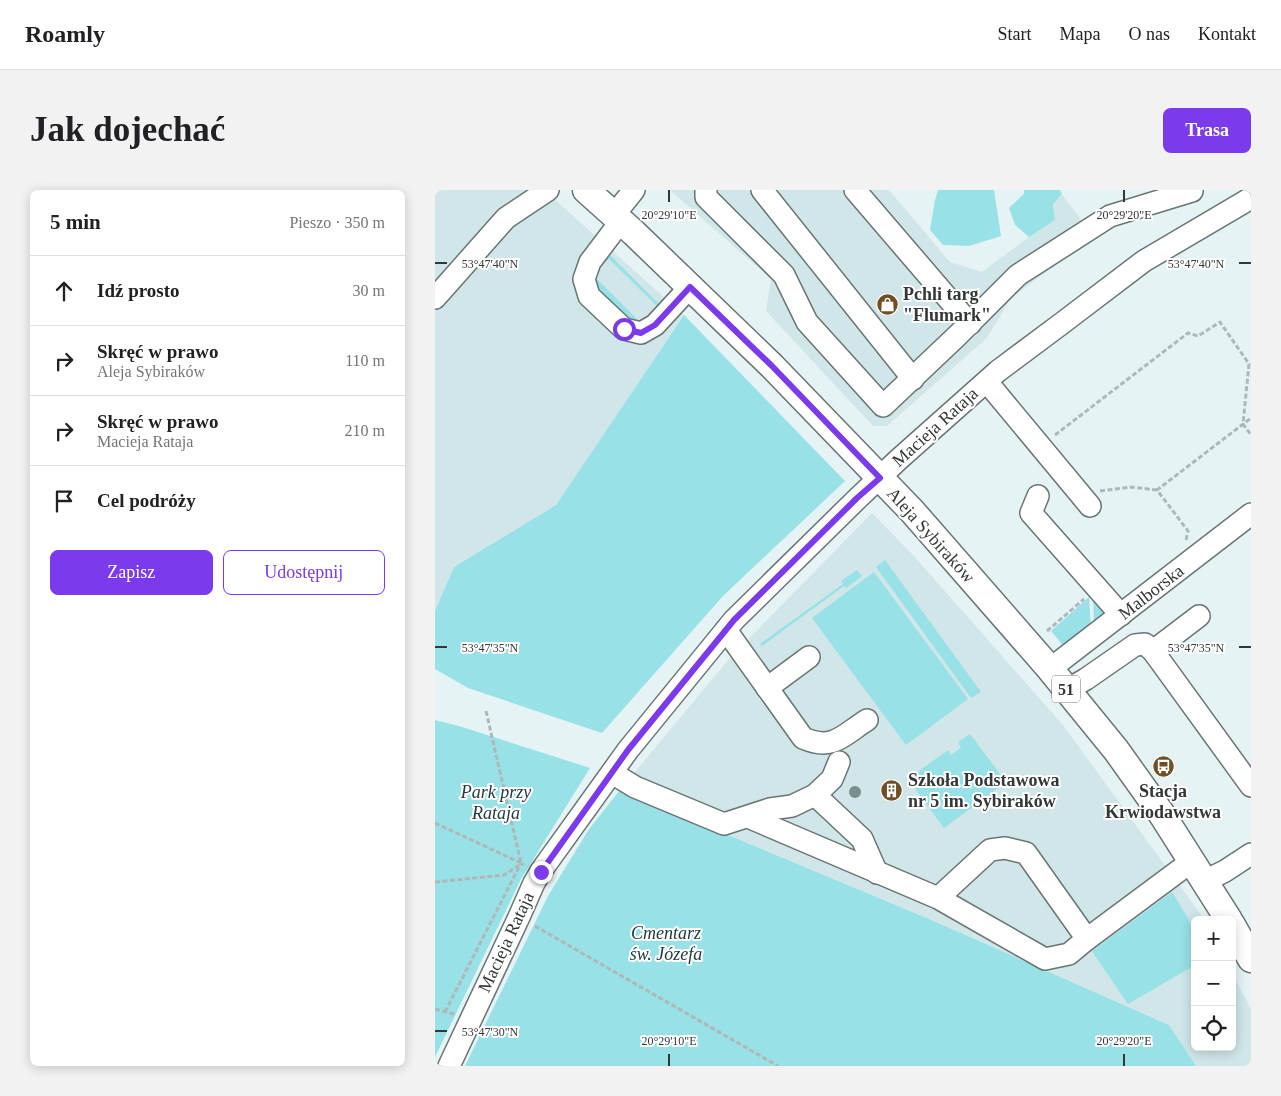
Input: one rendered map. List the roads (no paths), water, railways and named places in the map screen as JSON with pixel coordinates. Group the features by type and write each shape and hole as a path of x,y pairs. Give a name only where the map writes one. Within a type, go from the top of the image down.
{"main road":[{"name":"Aleja Sybiraków","path":"586,190 772,366 905,504 1050,669 1116,750 1161,813 1227,916"},
{"path":"1236,932 1251,960"}],"street":[{"path":"435,298 506,218 548,190"},
{"path":"634,190 590,262 584,279 589,296 624,329 641,333 655,325 690,287"},
{"path":"706,190 706,197 784,275 807,322 883,406 970,324 1018,275 1110,216 1192,191"},
{"path":"762,190 913,378"},
{"path":"855,190 970,324"},
{"name":"Macieja Rataja","path":"449,1066 534,883 628,750 726,630 768,586 898,460 999,371 1144,261 1251,198"},
{"path":"987,382 1092,499"},
{"path":"1038,496 1031,513 1129,609"},
{"name":"Malborska","path":"1050,669 1251,514"},
{"path":"1153,651 1199,616"},
{"path":"726,630 803,738 837,752"},
{"path":"1067,690 1135,645 1145,644 1153,651 1251,786"},
{"path":"767,688 809,658"},
{"path":"612,773 635,787 724,824 770,809 792,806 815,795 832,779 837,752 867,720"},
{"path":"815,795 862,839 877,873"},
{"path":"748,817 938,898 1045,958 1069,954 1087,939 1199,871 1225,871 1251,854"},
{"path":"938,898 990,850 1005,848 1026,853 1087,939"}],"place":[{"name":"Pchli targ \"Flumark\"","path":"887,304"},
{"name":"Stacja Krwiodawstwa","path":"1163,766"},
{"name":"Szkoła Podstawowa nr 5 im. Sybiraków","path":"892,790"}],"park label":[{"name":"Park przy Rataja","path":"496,802"},
{"name":"Cmentarz św. Józefa","path":"666,943"}]}
